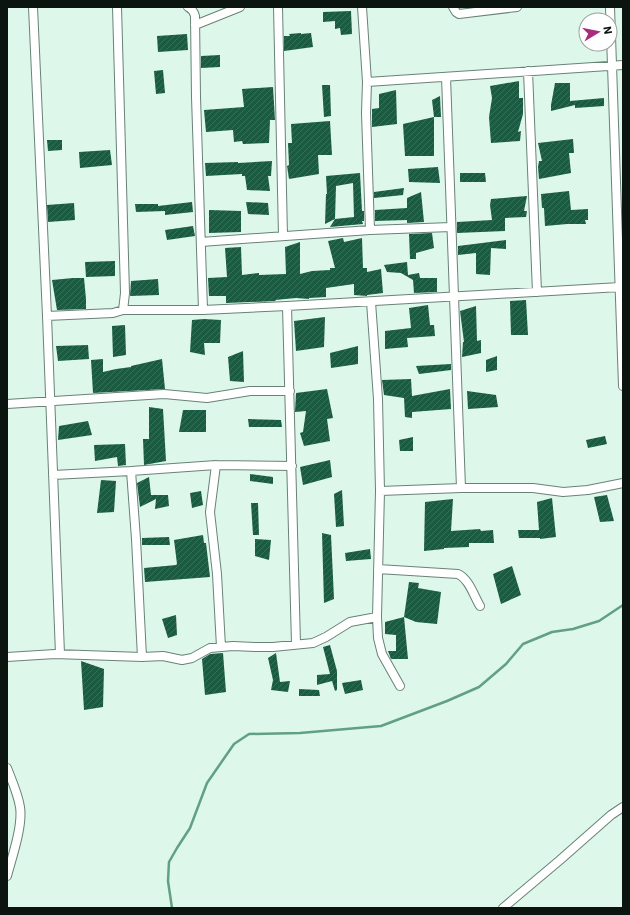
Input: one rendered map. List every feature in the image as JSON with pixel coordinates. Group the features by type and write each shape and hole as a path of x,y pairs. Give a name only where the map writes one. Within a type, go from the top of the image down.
{"street":[{"path":"33,7 60,654"},
{"path":"117,7 125,293 123,310"},
{"path":"188,7 194,12 195,25 203,310"},
{"path":"195,25 240,7"},
{"path":"278,7 283,236"},
{"path":"362,7 366,82 370,230"},
{"path":"453,7 459,14 517,7"},
{"path":"610,7 623,386"},
{"path":"366,82 623,65"},
{"path":"528,71 538,292"},
{"path":"446,77 461,488"},
{"path":"201,242 370,230 451,227"},
{"path":"47,316 113,313 123,310 203,310 371,302 620,287"},
{"path":"371,302 378,399 380,491 377,618 378,638 382,654 400,686"},
{"path":"288,306 296,644"},
{"path":"7,404 164,394 207,398 250,391 290,391"},
{"path":"53,475 216,465 292,466"},
{"path":"216,465 210,512 217,574 221,647"},
{"path":"131,471 142,657"},
{"path":"380,491 461,488 534,488 563,492 588,490 623,483"},
{"path":"378,569 458,574 463,576 466,580 480,606"},
{"path":"7,657 60,654 142,657 163,656 182,660 192,658 210,648 232,646 273,647 313,643 350,622 377,618"},
{"path":"7,768 16,790 20,809 19,830 7,876"},
{"path":"503,908 611,815 623,807"}],"building":[{"path":"351,11 352,34 341,35 340,28 335,29 335,21 323,22 323,12"},
{"path":"311,33 313,47 284,51 284,36"},
{"path":"187,34 188,50 158,52 157,36"},
{"path":"220,55 220,67 201,68 201,56"},
{"path":"163,70 165,93 156,94 154,71"},
{"path":"519,81 519,98 523,98 523,114 518,132 521,131 520,141 491,143 489,117 492,98 490,86"},
{"path":"555,83 570,83 570,101 604,98 604,106 575,108 575,105 551,111"},
{"path":"322,85 330,85 331,116 324,117"},
{"path":"273,87 275,120 270,120 269,143 243,144 242,141 234,142 233,130 206,132 204,110 244,107 242,89"},
{"path":"396,90 397,124 372,127 372,109 379,108 379,94"},
{"path":"440,96 441,117 434,117 432,100"},
{"path":"434,117 434,156 405,156 403,124"},
{"path":"330,121 332,155 318,155 319,174 289,179 287,166 289,165 288,143 292,143 291,124"},
{"path":"573,139 574,153 569,153 571,173 539,179 539,161 542,161 538,143"},
{"path":"47,140 62,140 62,150 48,151"},
{"path":"110,150 112,165 80,168 79,152"},
{"path":"272,161 271,176 268,176 270,191 247,190 245,176 242,176 242,174 206,176 205,163"},
{"path":"438,167 440,183 409,182 408,169"},
{"path":"360,173 362,211 364,211 364,221 362,221 363,224 330,227 335,219 325,224 327,194 326,176","holes":["353,183 354,217 335,219 336,186"]},
{"path":"460,173 485,173 486,182 460,182"},
{"path":"404,188 403,195 374,198 374,192"},
{"path":"569,191 571,210 588,209 588,220 585,220 586,224 545,226 544,208 542,208 541,194"},
{"path":"421,192 424,222 407,223 407,220 375,221 375,210 407,208 407,198"},
{"path":"527,196 524,211 527,211 526,217 505,218 505,231 457,233 457,222 492,220 490,205 491,199"},
{"path":"192,202 193,212 165,215 165,211 136,212 135,204 158,204 158,206"},
{"path":"246,202 268,203 269,215 248,214"},
{"path":"74,203 75,220 48,222 47,205"},
{"path":"209,210 241,211 241,232 209,233"},
{"path":"193,226 195,236 167,240 165,230"},
{"path":"432,233 434,248 416,253 416,259 410,259 409,234"},
{"path":"343,238 344,242 362,238 363,268 367,268 367,272 381,269 383,293 367,296 354,295 354,284 326,288 326,297 309,299 296,298 275,300 276,301 226,303 226,296 209,296 208,278 227,277 225,248 241,247 242,275 259,273 259,275 286,274 285,247 300,242 300,274 335,268 328,241"},
{"path":"506,240 506,249 491,248 490,275 476,274 476,253 458,255 458,246"},
{"path":"115,261 115,276 86,277 85,262"},
{"path":"407,262 408,275 419,273 420,278 437,278 437,292 414,293 413,280 401,273 387,272 384,265"},
{"path":"84,278 86,309 57,310 52,280"},
{"path":"158,279 159,295 130,296 131,281"},
{"path":"526,300 528,335 511,335 510,301"},
{"path":"428,305 430,325 434,325 435,336 407,338 408,347 385,349 385,331 411,328 409,308"},
{"path":"476,306 477,341 481,340 481,353 462,357 464,342 460,311"},
{"path":"325,317 324,347 296,351 294,321"},
{"path":"192,320 221,320 220,343 204,343 205,355 190,352"},
{"path":"125,325 126,355 113,357 112,326"},
{"path":"88,345 89,359 58,361 56,346"},
{"path":"358,346 358,364 331,368 330,353"},
{"path":"243,351 244,382 230,381 228,357"},
{"path":"497,356 497,370 486,372 486,360"},
{"path":"103,359 103,372 162,359 165,389 93,393 91,360"},
{"path":"451,364 451,370 419,374 416,366"},
{"path":"411,379 412,396 450,389 451,409 412,412 412,418 405,417 404,398 384,395 382,380"},
{"path":"327,389 333,418 327,419 330,441 304,446 300,433 303,432 306,411 295,412 296,393"},
{"path":"467,391 496,395 498,407 468,409"},
{"path":"149,407 163,409 166,461 144,465 143,439 149,439"},
{"path":"183,410 206,410 206,432 179,432"},
{"path":"248,419 281,420 282,427 249,427"},
{"path":"88,421 92,435 58,440 59,426"},
{"path":"605,436 607,444 588,448 586,440"},
{"path":"413,437 413,451 400,451 399,440"},
{"path":"125,444 126,465 118,466 117,457 95,461 94,445"},
{"path":"330,460 332,477 303,485 300,467"},
{"path":"250,474 273,477 273,484 250,481"},
{"path":"149,477 151,495 168,495 169,506 155,509 156,499 140,507 137,483"},
{"path":"101,480 116,481 114,512 97,513"},
{"path":"342,490 344,526 336,527 334,494"},
{"path":"201,491 203,505 192,508 190,493"},
{"path":"607,495 614,521 600,522 594,497"},
{"path":"552,498 556,537 540,539 519,538 518,530 539,530 537,502"},
{"path":"453,499 451,531 480,529 481,531 493,530 494,543 469,543 469,547 444,548 424,551 425,502"},
{"path":"251,503 258,503 259,535 253,535"},
{"path":"322,533 331,535 334,599 324,603"},
{"path":"203,535 204,543 206,543 210,577 145,582 144,568 177,564 174,540"},
{"path":"169,537 170,545 142,545 142,538"},
{"path":"255,539 271,540 269,560 255,556"},
{"path":"370,549 371,559 346,561 345,553"},
{"path":"512,566 521,595 501,604 493,574"},
{"path":"409,582 419,583 418,588 441,592 437,624 416,622 404,617"},
{"path":"176,615 177,635 168,638 162,619"},
{"path":"404,617 408,659 391,659 388,651 396,651 396,635 385,634 385,622"},
{"path":"330,645 337,671 337,690 335,691 332,681 317,685 317,675 330,674 323,647"},
{"path":"223,653 226,692 205,695 202,659 210,654"},
{"path":"276,653 280,682 290,681 288,692 271,690 273,680 268,658"},
{"path":"81,661 104,669 103,707 84,710"},
{"path":"361,680 363,690 345,694 342,683"},
{"path":"299,689 319,690 320,696 299,696"}],"waterway":[{"path":"172,908 168,881 169,862 190,828 207,783 234,744 249,734 300,733 381,726 479,687 506,664 523,644 552,632 573,629 599,621 623,605"}]}
